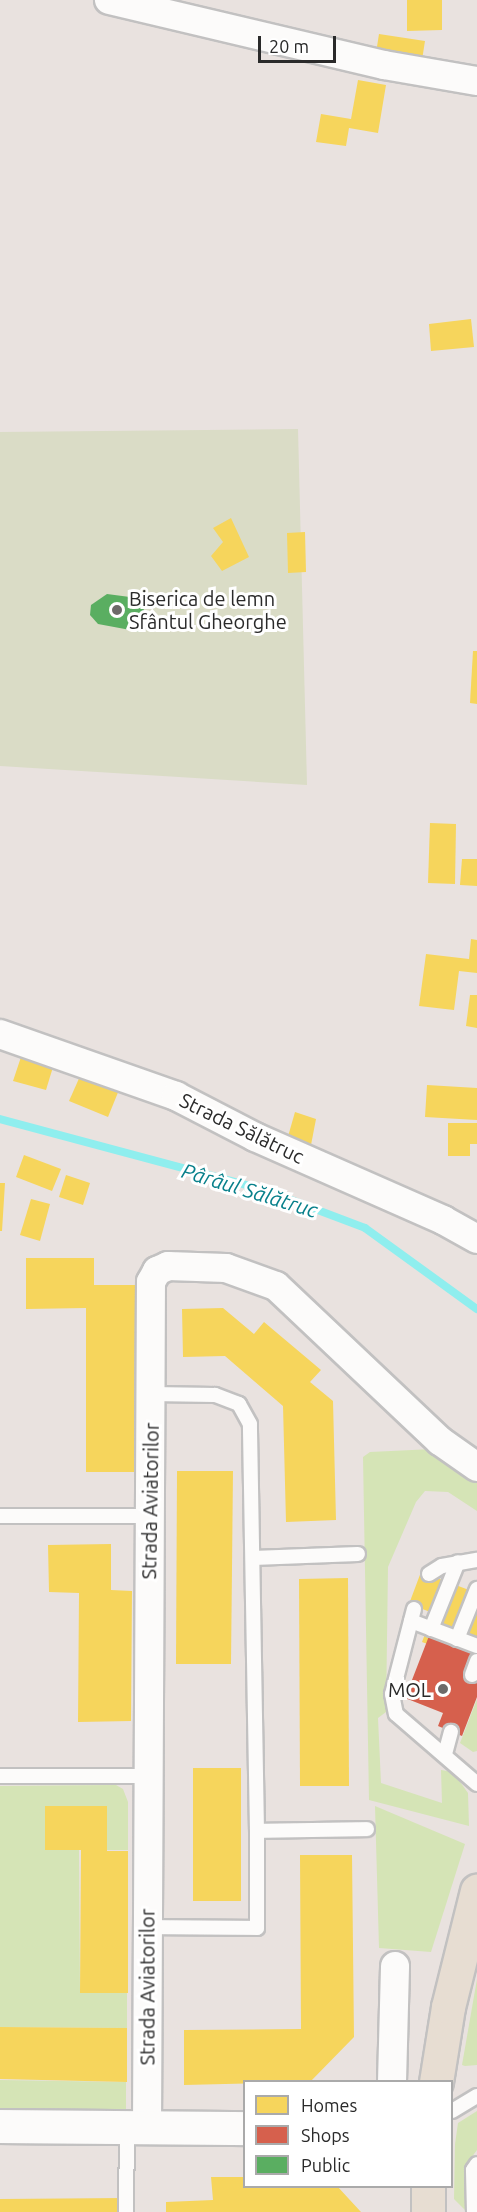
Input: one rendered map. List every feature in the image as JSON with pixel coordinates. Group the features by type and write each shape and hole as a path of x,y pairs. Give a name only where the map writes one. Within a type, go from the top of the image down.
{"main road":[{"path":"436,2080 472,1930 477,1891"},
{"path":"428,2188 428,2212"}],"street":[{"path":"109,0 384,65 477,81"},
{"name":"Strada Sălătruc","path":"0,1034 176,1096 255,1137 443,1220 477,1239"},
{"name":"Strada Aviatorilor","path":"137,2126 147,1927 151,1281 157,1271 178,1265 226,1268 276,1286 440,1441 477,1467"},
{"path":"392,2080 395,1966"},
{"path":"0,2126 243,2128"}],"lane":[{"path":"147,1927 257,1928 250,1424 239,1404 215,1395 151,1394"},
{"path":"0,1516 149,1516"},
{"path":"253,1558 358,1554"},
{"path":"429,1574 458,1562 477,1560"},
{"path":"431,1629 458,1562"},
{"path":"457,1639 477,1589"},
{"path":"477,1646 431,1629 413,1615 392,1694 396,1714 477,1784"},
{"path":"472,1675 477,1661"},
{"path":"445,1754 451,1732"},
{"path":"0,1776 148,1776"},
{"path":"257,1831 367,1829"},
{"path":"453,2110 477,2096"},
{"path":"126,2212 137,2126"},
{"path":"474,2212 473,2170 477,2164"}],"green space":[{"path":"298,429 307,785 0,766 0,432"},
{"path":"433,1449 477,1477 477,1511 448,1492 425,1491 416,1502 388,1567 386,1712 378,1718 381,1783 442,1803 441,1770 453,1772 468,1793 469,1826 369,1800 363,1457 370,1452"},
{"path":"477,1699 477,1751 473,1752 460,1743"},
{"path":"116,1785 123,1789 128,1802 128,1850 107,1850 106,1806 45,1806 45,1849 79,1850 80,1992 127,1993 127,2028 0,2027 0,1786"},
{"path":"375,1806 465,1844 431,1952 379,1948"},
{"path":"477,1979 477,2065 465,2066 462,2065"},
{"path":"0,2080 126,2082 126,2113 0,2114"},
{"path":"477,2111 477,2150 468,2162 467,2212 454,2199 455,2144 458,2123"}],"building: Homes":[{"path":"407,0 442,0 442,30 407,31"},
{"path":"379,34 425,41 422,60 376,53"},
{"path":"358,80 386,85 378,133 349,128 346,146 316,142 321,114 351,119"},
{"path":"471,319 474,347 431,351 429,324"},
{"path":"231,518 249,557 222,571 211,556 223,542 213,528"},
{"path":"305,532 306,572 288,573 287,533"},
{"path":"473,651 477,651 477,704 470,703"},
{"path":"430,823 456,824 455,884 428,883"},
{"path":"462,859 477,859 477,886 460,885"},
{"path":"471,939 477,940 477,973 459,971 454,1010 419,1006 426,954 469,959"},
{"path":"470,995 477,995 477,1028 466,1026"},
{"path":"22,1054 53,1067 46,1090 13,1081"},
{"path":"81,1074 119,1090 108,1117 69,1101"},
{"path":"427,1085 477,1088 477,1120 425,1117"},
{"path":"295,1112 316,1119 311,1145 287,1140"},
{"path":"448,1123 477,1123 477,1144 470,1144 470,1156 448,1156"},
{"path":"24,1155 61,1169 52,1191 16,1177"},
{"path":"66,1175 90,1183 83,1205 59,1197"},
{"path":"0,1183 5,1183 2,1231 0,1231"},
{"path":"31,1199 50,1204 40,1241 20,1235"},
{"path":"26,1258 94,1258 94,1285 135,1285 136,1472 86,1472 86,1308 26,1309"},
{"path":"223,1308 254,1334 264,1322 321,1370 310,1382 333,1401 336,1520 286,1522 283,1406 225,1356 183,1357 182,1309"},
{"path":"177,1471 233,1471 231,1664 176,1664"},
{"path":"111,1544 111,1590 132,1591 131,1721 78,1722 79,1593 49,1592 48,1545"},
{"path":"421,1572 477,1593 477,1663 422,1642 433,1613 409,1604"},
{"path":"348,1578 349,1786 300,1786 299,1579"},
{"path":"193,1768 241,1768 241,1901 193,1901"},
{"path":"45,1806 107,1806 107,1851 128,1851 128,1993 80,1993 81,1850 45,1850"},
{"path":"300,1855 352,1855 354,2037 312,2080 243,2080 243,2084 184,2085 184,2030 301,2029"},
{"path":"0,2027 127,2028 127,2082 0,2079"},
{"path":"211,2177 243,2177 243,2188 339,2188 361,2212 166,2212 166,2202 213,2200"},
{"path":"124,2198 124,2212 0,2212 0,2199"}],"building: Shops":[{"name":"MOL","path":"429,1636 473,1652 464,1675 477,1680 477,1697 462,1736 438,1726 443,1713 405,1698"}],"building: Public":[{"name":"Biserica de lemn Sfântul Gheorghe","path":"107,594 145,599 141,632 98,624 90,615 91,605"}],"waterway":[{"name":"Pârâul Sălătruc","path":"0,1119 262,1189 365,1228 477,1309"}],"place":[{"name":"Biserica de lemn Sfântul Gheorghe","path":"117,610"},
{"name":"MOL","path":"443,1689"}]}
